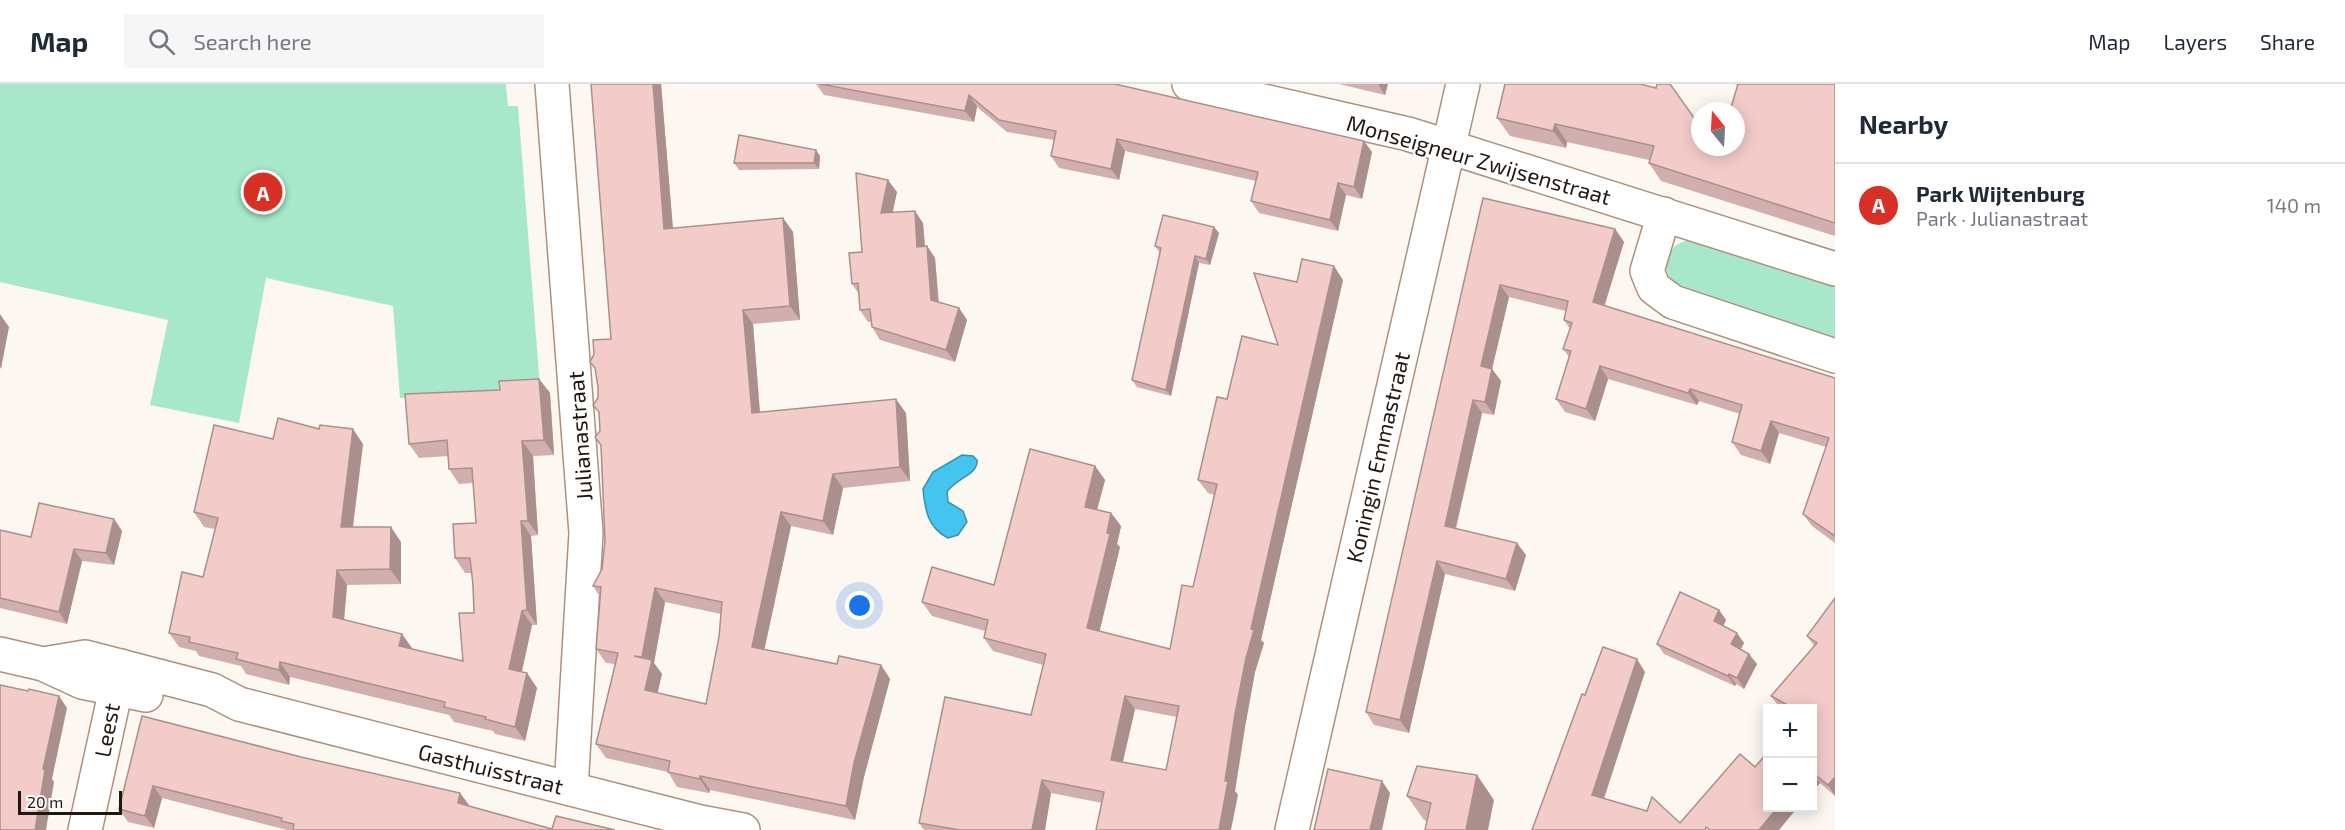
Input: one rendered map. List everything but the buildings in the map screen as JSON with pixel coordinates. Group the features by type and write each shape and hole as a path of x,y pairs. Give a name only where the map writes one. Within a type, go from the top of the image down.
{"street":[{"name":"Julianastraat","path":"552,84 586,532 571,789"},
{"name":"Monseigneur Zwijsenstraat","path":"1189,84 1408,134 1835,269"},
{"name":"Koningin Emmastraat","path":"1292,830 1463,84"},
{"path":"1664,214 1647,271 1653,288 1673,302 1835,356"},
{"name":"Gasthuisstraat","path":"0,654 43,664 82,682 118,677 191,705 239,705 700,822 743,830"},
{"name":"Leest","path":"86,830 118,677"}],"green space":[{"path":"0,84 506,84 508,106 518,106 540,387 400,398 393,306 266,278 239,423 150,405 168,320 0,282"},
{"path":"1685,241 1695,241 1835,286 1835,339 1682,290 1670,278 1666,264 1671,251"}],"water":[{"path":"962,455 973,456 977,460 977,465 947,492 948,502 963,511 967,522 958,535 948,538 932,524 923,489 933,472"}],"place":[{"name":"Park Wijtenburg","path":"263,192"}]}
